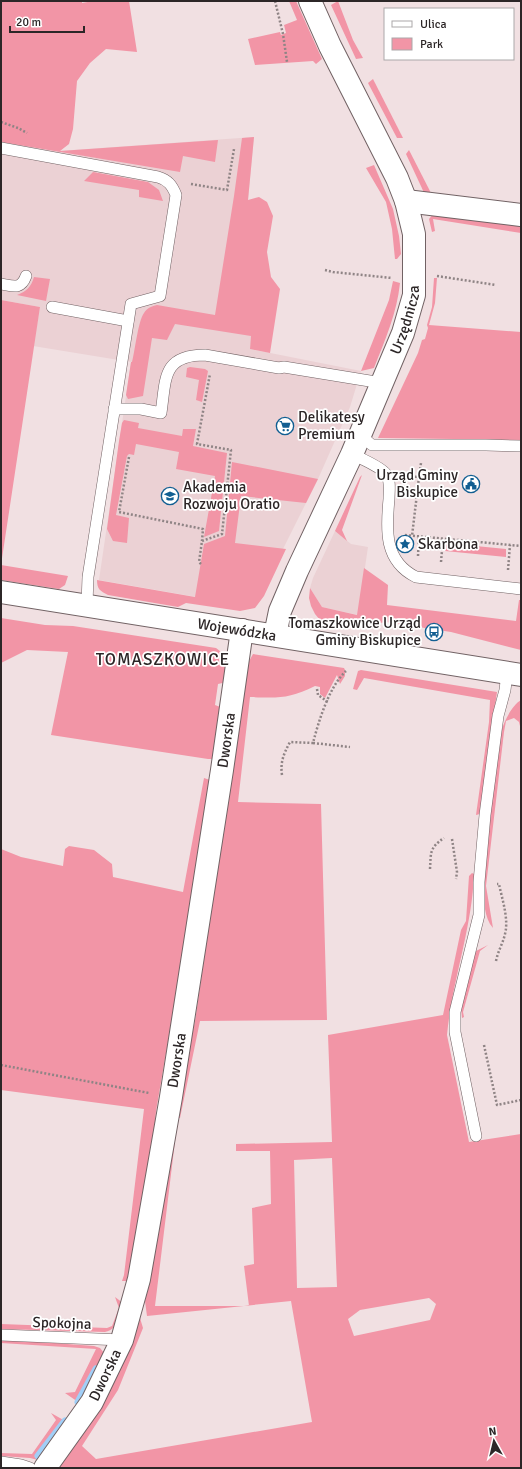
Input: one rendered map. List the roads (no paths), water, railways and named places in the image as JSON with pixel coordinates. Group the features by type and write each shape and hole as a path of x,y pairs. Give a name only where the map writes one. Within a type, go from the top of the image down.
{"street":[{"name":"Urzędnicza","path":"275,635 280,611 296,571 356,444 403,333 414,295 414,234 406,201 397,178 330,46 310,1"},
{"path":"406,201 521,216"},
{"name":"Wojewódzka","path":"1,592 87,604 514,674"},
{"name":"Dworska","path":"45,1468 92,1402 122,1340 139,1279 171,1097 222,770 242,630"}],"lane":[{"path":"1,148 158,176 169,182 176,195 160,296 131,304 88,577 87,604"},
{"path":"1,284 20,286 24,282 26,276"},
{"path":"52,308 128,321"},
{"path":"114,409 141,409 161,413 167,375 170,367 176,361 184,357 194,355 279,368 284,367 382,383"},
{"path":"356,444 521,446"},
{"path":"356,444 387,475 390,487 386,523 387,533 392,553 399,566 406,572 416,577 521,589"},
{"path":"476,1136 455,1032 455,1012 479,915 479,882 485,815 498,716 505,690 514,674"},
{"name":"Spokojna","path":"1,1335 122,1340"},
{"path":"1,1462 21,1464 30,1468"}],"waterway":[{"path":"78,1402 96,1369"},
{"path":"38,1456 65,1421"}],"place":[{"name":"Delikatesy Premium","path":"285,426"},
{"name":"Urząd Gminy Biskupice","path":"471,484"},
{"name":"Akademia Rozwoju Oratio","path":"170,496"},
{"name":"Skarbona","path":"405,544"},
{"name":"Tomaszkowice Urząd Gminy Biskupice","path":"434,632"}],"district":[{"name":"TOMASZKOWICE","path":"163,659"}]}
